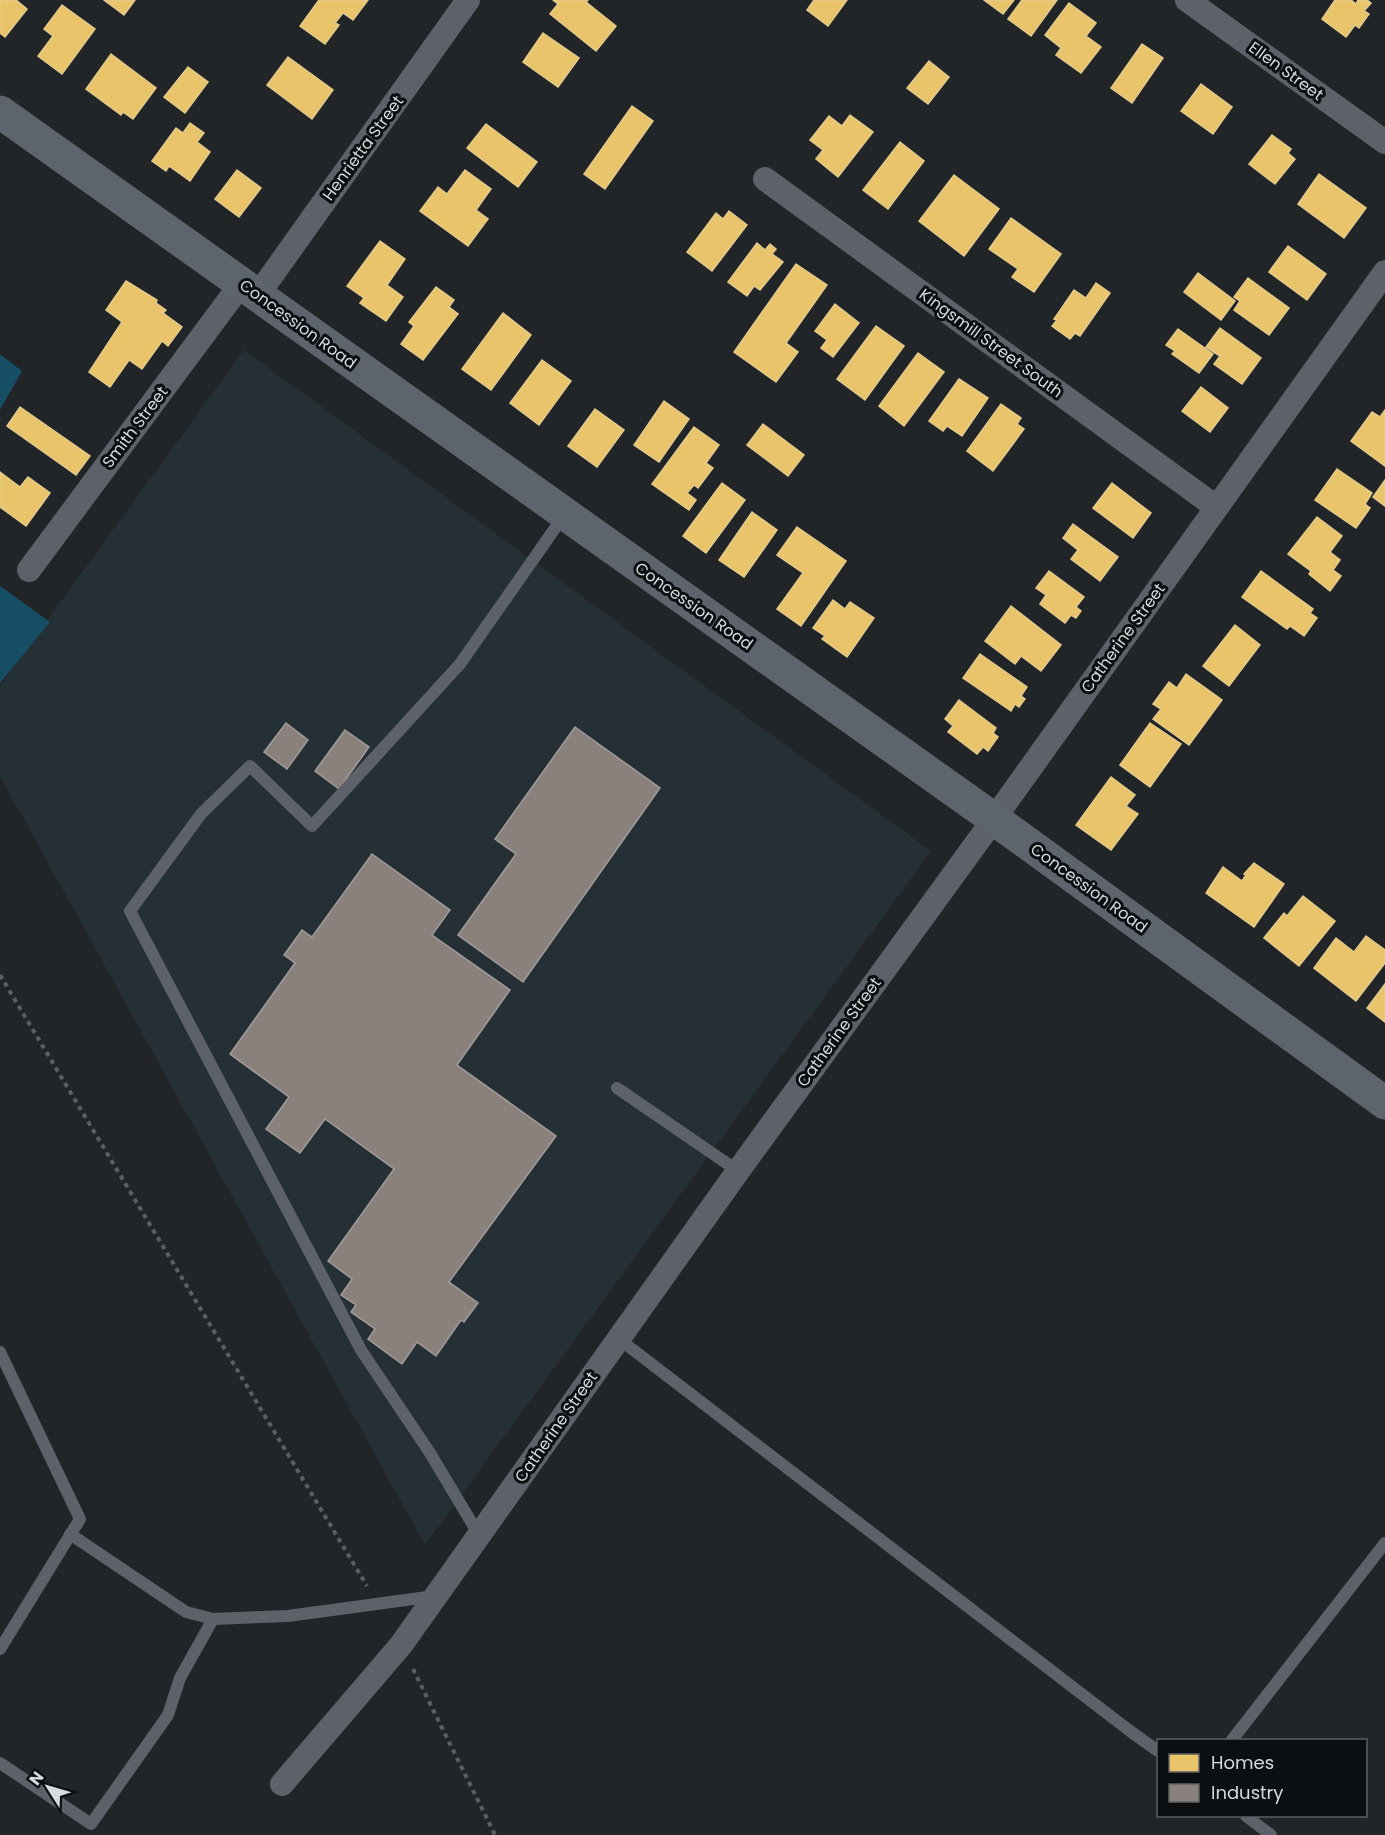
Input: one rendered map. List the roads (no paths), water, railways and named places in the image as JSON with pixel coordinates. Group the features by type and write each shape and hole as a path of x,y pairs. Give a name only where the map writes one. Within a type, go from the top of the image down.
{"street":[{"name":"Henrietta Street","path":"249,290 468,0"},
{"name":"Ellen Street","path":"1187,0 1385,142"},
{"name":"Concession Road","path":"0,112 994,819 1385,1102"},
{"name":"Kingsmill Street South","path":"765,179 1216,507"},
{"name":"Catherine Street","path":"282,1784 401,1645 738,1171 994,819 1385,272"},
{"name":"Smith Street","path":"29,570 249,290"}],"lane":[{"path":"479,1535 430,1453 361,1350 130,911 201,814 250,766 312,826 460,664 565,514"},
{"path":"617,1088 738,1171"},
{"path":"619,1339 1157,1750"},
{"path":"0,1352 80,1519 0,1649"},
{"path":"70,1534 186,1612 213,1619 288,1616 436,1596"},
{"path":"1233,1739 1385,1543"},
{"path":"0,1763 91,1824 168,1715 180,1678 213,1619"},
{"path":"1248,1817 1271,1835"}]}
